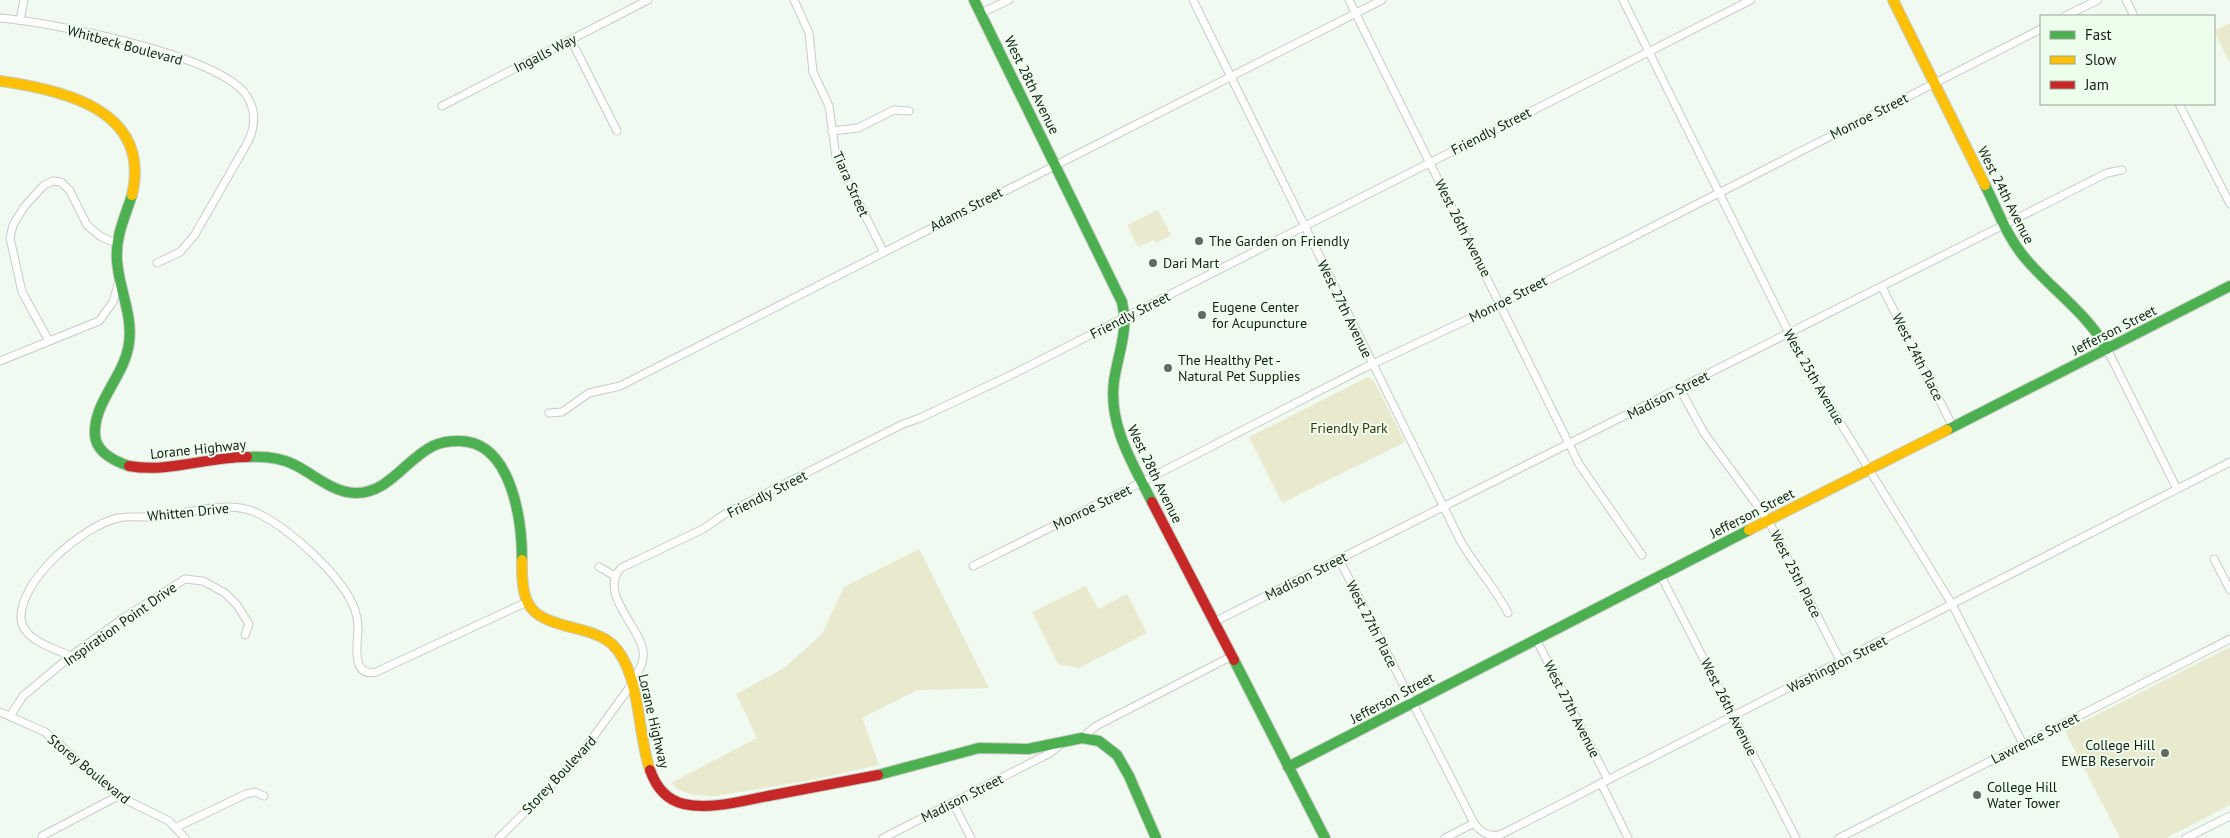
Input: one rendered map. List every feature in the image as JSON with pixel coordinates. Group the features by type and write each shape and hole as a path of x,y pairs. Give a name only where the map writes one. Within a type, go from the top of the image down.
{"street":[{"path":"20,20 24,0"},
{"name":"Ingalls Way","path":"442,106 648,0"},
{"name":"Tiara Street","path":"794,0 808,29 813,72 828,104 838,162 883,251"},
{"name":"West 28th Avenue","path":"974,0 1112,278 1123,304 1125,339 1114,380 1114,409 1121,438 1325,838"},
{"path":"981,13 1009,0"},
{"name":"West 27th Avenue","path":"1192,0 1466,552 1494,587 1508,612"},
{"name":"West 26th Avenue","path":"1349,0 1589,480 1642,555"},
{"name":"Adams Street","path":"549,413 562,412 590,393 620,386 883,251 1382,0"},
{"name":"West 25th Avenue","path":"1623,0 1806,367 1952,604 2023,744"},
{"name":"Friendly Street","path":"615,576 620,568 629,563 703,529 725,514 902,424 920,418 1125,317 1751,0"},
{"name":"West 24th Avenue","path":"1892,0 2004,225 2024,259 2084,313 2107,349 2177,489"},
{"path":"2067,15 2098,0"},
{"path":"2126,0 2134,15"},
{"name":"Whitbeck Boulevard","path":"0,18 75,30 176,56 227,79 240,89 250,102 254,122 252,134 245,148 194,236 180,252 157,263"},
{"name":"Monroe Street","path":"973,566 1364,368 1373,366 1501,304 2040,29"},
{"path":"571,40 616,131"},
{"name":"Lorane Highway","path":"0,81 38,85 69,94 95,107 119,128 133,150 136,161 136,178 117,244 116,259 130,323 128,354 122,369 99,407 94,425 98,444 110,459 134,469 149,469 226,458 265,457 292,464 336,490 357,494 385,484 417,455 432,445 446,441 468,442 483,448 491,455 500,466 512,492 522,538 521,578 527,602 531,609 552,622 594,634 607,640 625,662 632,684 646,759 652,776 660,790 670,799 683,804 699,806 813,789 888,773 980,748 1028,749 1082,738 1099,741 1117,755 1129,776 1153,837"},
{"path":"2180,105 2230,204"},
{"path":"832,131 858,128 894,110 909,111"},
{"name":"Madison Street","path":"1214,622 2107,173 2122,170"},
{"path":"49,341 22,292 10,233 24,207 36,192 48,183 57,181 70,191 87,225 100,236 117,244"},
{"path":"0,361 103,318 113,302 120,278"},
{"name":"Jefferson Street","path":"1288,767 1768,520 2230,286"},
{"name":"West 24th Place","path":"1882,287 1953,427"},
{"name":"West 25th Place","path":"1680,389 1704,433 1768,520 1841,662"},
{"name":"Washington Street","path":"1474,823 1486,835 1498,836 2230,462"},
{"name":"Whitten Drive","path":"70,656 30,635 25,630 21,613 31,591 65,548 90,529 120,518 164,517 210,509 239,508 258,513 309,550 326,566 351,602 358,622 356,656 363,669 372,673 492,620 527,602"},
{"name":"West 27th Place","path":"1339,559 1474,823"},
{"path":"2214,559 2230,590"},
{"path":"599,567 615,576 613,585 616,596 643,650 639,670 632,684"},
{"name":"West 26th Avenue","path":"1661,576 1796,838"},
{"name":"Inspiration Point Drive","path":"10,716 23,696 70,656 122,619 185,579 203,581 231,598 249,624 245,636"},
{"name":"West 27th Avenue","path":"1536,639 1604,782 1628,838"},
{"name":"Lawrence Street","path":"1839,838 2230,639"},
{"path":"1082,738 1096,726 1232,656"},
{"name":"Storey Boulevard","path":"499,838 574,762 632,684"},
{"name":"Storey Boulevard","path":"0,712 53,739 118,796 176,827 185,838"},
{"name":"Madison Street","path":"883,838 1050,754 1065,740"},
{"path":"176,827 246,794 255,792 264,796"},
{"path":"42,836 118,796"},
{"path":"953,803 971,838"},
{"path":"2186,838 2230,816"},
{"path":"1445,838 1474,823"}],"green space":[{"path":"2230,23 2230,63 2215,33 2215,30"},
{"path":"1158,210 1171,235 1156,243 1154,240 1138,247 1127,225"},
{"name":"Friendly Park","path":"1368,377 1374,381 1405,442 1282,503 1249,437"},
{"path":"919,549 989,688 917,690 862,718 879,765 806,781 716,796 693,795 679,790 671,783 757,738 736,694 784,668 822,634 844,587"},
{"path":"1086,586 1098,609 1127,594 1147,633 1079,668 1058,664 1032,612"},
{"name":"College Hill EWEB Reservoir","path":"2230,647 2230,805 2166,838 2120,838 2065,731"}],"traffic: fast":[{"path":"974,0 1122,302 1124,332 1114,381 1115,413 1118,429 1130,459 1152,502"},
{"path":"1985,185 2019,250 2035,270 2079,312 2107,349"},
{"path":"129,466 102,451 95,435 99,411 122,367 129,343 129,322 118,271 117,252 121,227 132,195"},
{"path":"1947,430 2230,286"},
{"path":"247,457 266,457 284,460 332,487 356,493 368,492 388,482 423,452 436,445 459,441 477,445 491,454 502,468 510,486 520,525 522,560"},
{"path":"1288,767 1749,530"},
{"path":"1234,660 1325,838"},
{"path":"878,775 979,748 1028,749 1082,738 1099,741 1117,755 1129,776 1156,838"}],"traffic: slow":[{"path":"1893,0 1985,185"},
{"path":"0,81 25,85 75,99 98,110 116,124 129,143 135,166 132,195"},
{"path":"1749,530 1947,430"},
{"path":"522,560 524,592 533,610 541,617 602,637 612,644 621,656 633,686 650,770"}],"traffic: jam":[{"path":"129,466 158,468 217,459 247,457"},
{"path":"1152,502 1234,660"},
{"path":"650,770 662,792 678,802 694,806 736,802 878,775"}],"place":[{"name":"The Garden on Friendly","path":"1199,241"},
{"name":"Dari Mart","path":"1153,263"},
{"name":"Eugene Center for Acupuncture","path":"1202,315"},
{"name":"The Healthy Pet - Natural Pet Supplies","path":"1168,368"},
{"name":"College Hill EWEB Reservoir","path":"2165,753"},
{"name":"College Hill Water Tower","path":"1977,795"}]}
